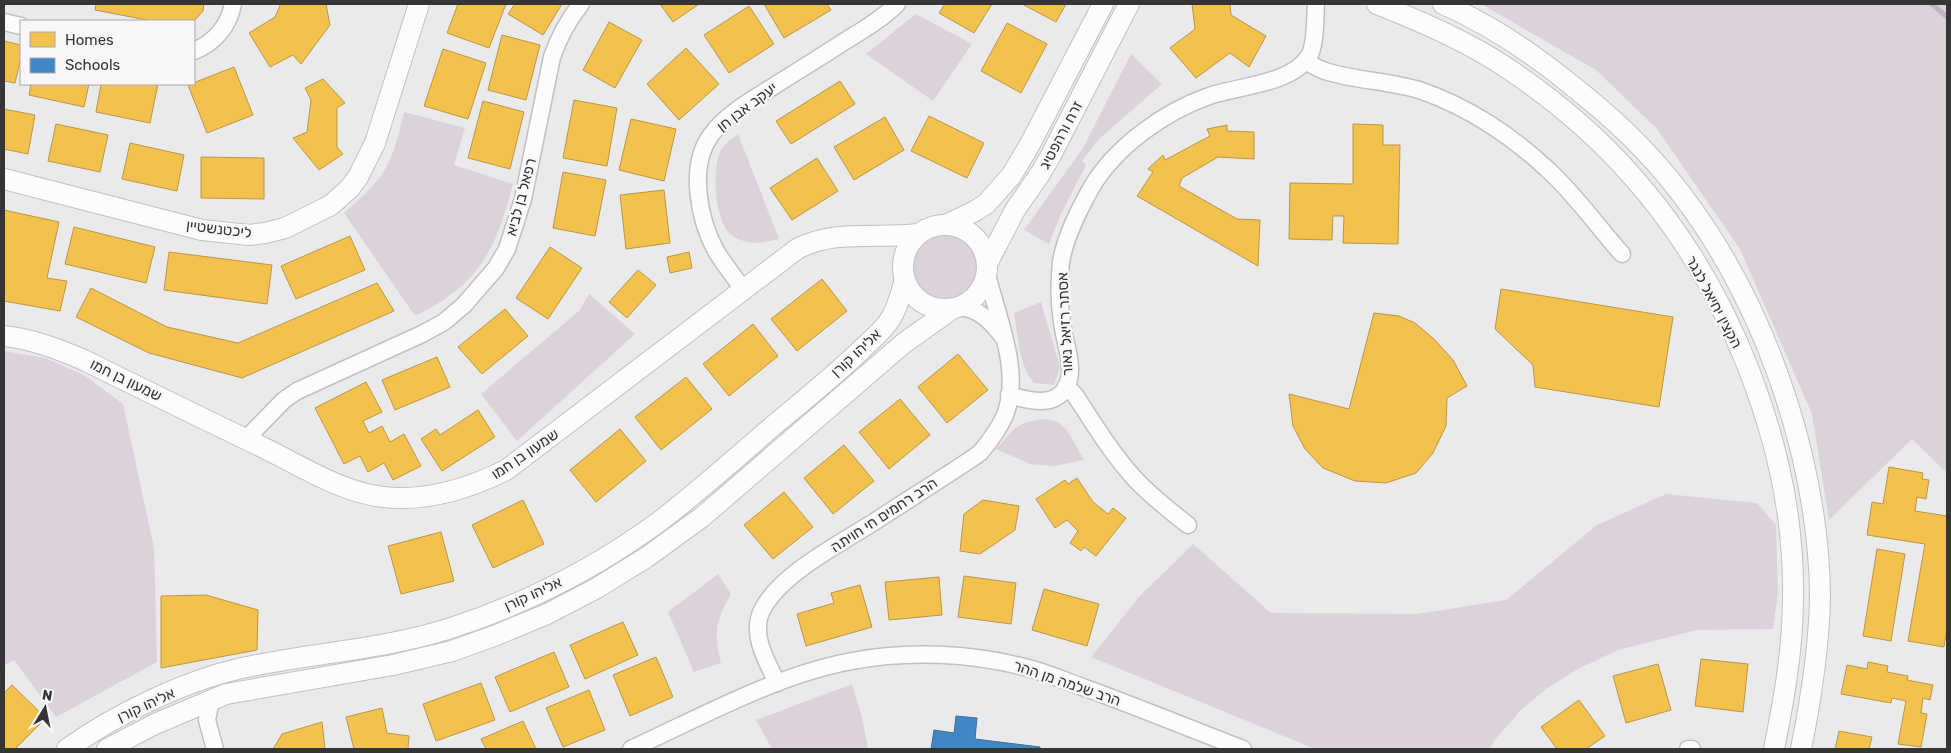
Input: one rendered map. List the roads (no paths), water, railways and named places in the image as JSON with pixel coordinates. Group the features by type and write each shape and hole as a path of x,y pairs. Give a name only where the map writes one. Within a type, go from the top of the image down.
{"street":[{"path":"195,50 209,43 218,34 227,22 233,4"},
{"name":"ליכטנשטיין","path":"4,179 202,230 249,235 285,228 331,205 350,188 358,177 375,143 419,4"},
{"name":"רפאל בן לביא","path":"246,439 284,400 297,392 444,322 464,305 496,268 510,241 523,199 552,57 560,36 571,16 581,4"},
{"name":"יעקב אבן חן","path":"743,289 716,251 702,211 698,191 698,175 703,149 710,136 730,116 751,100 870,26 898,4"},
{"name":"זרח ורהפטיג","path":"946,225 986,204 1011,176 1034,138 1103,4"},
{"name":"זרח ורהפטיג","path":"987,269 1015,210 1050,157 1130,4"},
{"path":"1316,4 1313,44 1310,55 1305,61 1325,71 1422,91 1473,114 1501,132 1548,169 1622,254"},
{"name":"הקצין יחיאל לנגר","path":"1377,4 1476,48 1534,88 1614,157 1634,178 1673,229 1710,289 1731,328 1757,393 1771,439 1788,520 1794,597 1788,677 1774,749"},
{"name":"הקצין יחיאל לנגר","path":"1443,4 1488,26 1523,48 1584,95 1632,139 1653,161 1695,215 1725,261 1754,317 1782,385 1807,476 1814,517 1820,597 1813,680 1801,749"},
{"path":"4,22 20,26"},
{"name":"אסתר רזיאל נאור","path":"1009,395 1044,401 1057,397 1070,378 1062,322 1060,292 1062,261 1082,205 1098,177 1131,142 1184,107 1208,96 1276,79 1293,72 1305,61"},
{"path":"946,225 958,227 974,237 984,252 1006,342 992,322 969,308 940,309 928,306 918,300 910,291 904,275 906,250 918,234 926,229 946,225"},
{"name":"שמעון בן חמו","path":"4,336 57,349 84,360 336,483 381,497 408,498 434,496 482,482 506,470 535,450 797,249 822,238 918,234"},
{"name":"שמעון בן חמו","path":"840,237 861,239 882,247 904,275"},
{"path":"956,308 973,299 982,288 987,269"},
{"name":"אליהו קורן","path":"67,749 119,716 204,678 244,667 389,643 445,630 537,594 586,569 634,539 688,500 852,359 880,332 891,318 904,275"},
{"name":"אליהו קורן","path":"107,749 155,724 226,694 393,665 452,651 546,614 629,569 702,517 904,343 956,308"},
{"name":"הרב רחמים חי חויתה","path":"777,683 761,646 758,632 760,616 766,603 786,580 803,567 980,454 994,437 1006,414 1010,372 1006,342"},
{"path":"1066,386 1075,395 1117,458 1135,479 1157,501 1188,526"},
{"name":"הרב שלמה מן ההר","path":"631,749 777,683 850,661 880,656 915,654 1003,662 1029,668 1243,749"},
{"path":"211,700 207,720 215,749"}],"waterway":[{"path":"1932,4 1947,17"}]}
